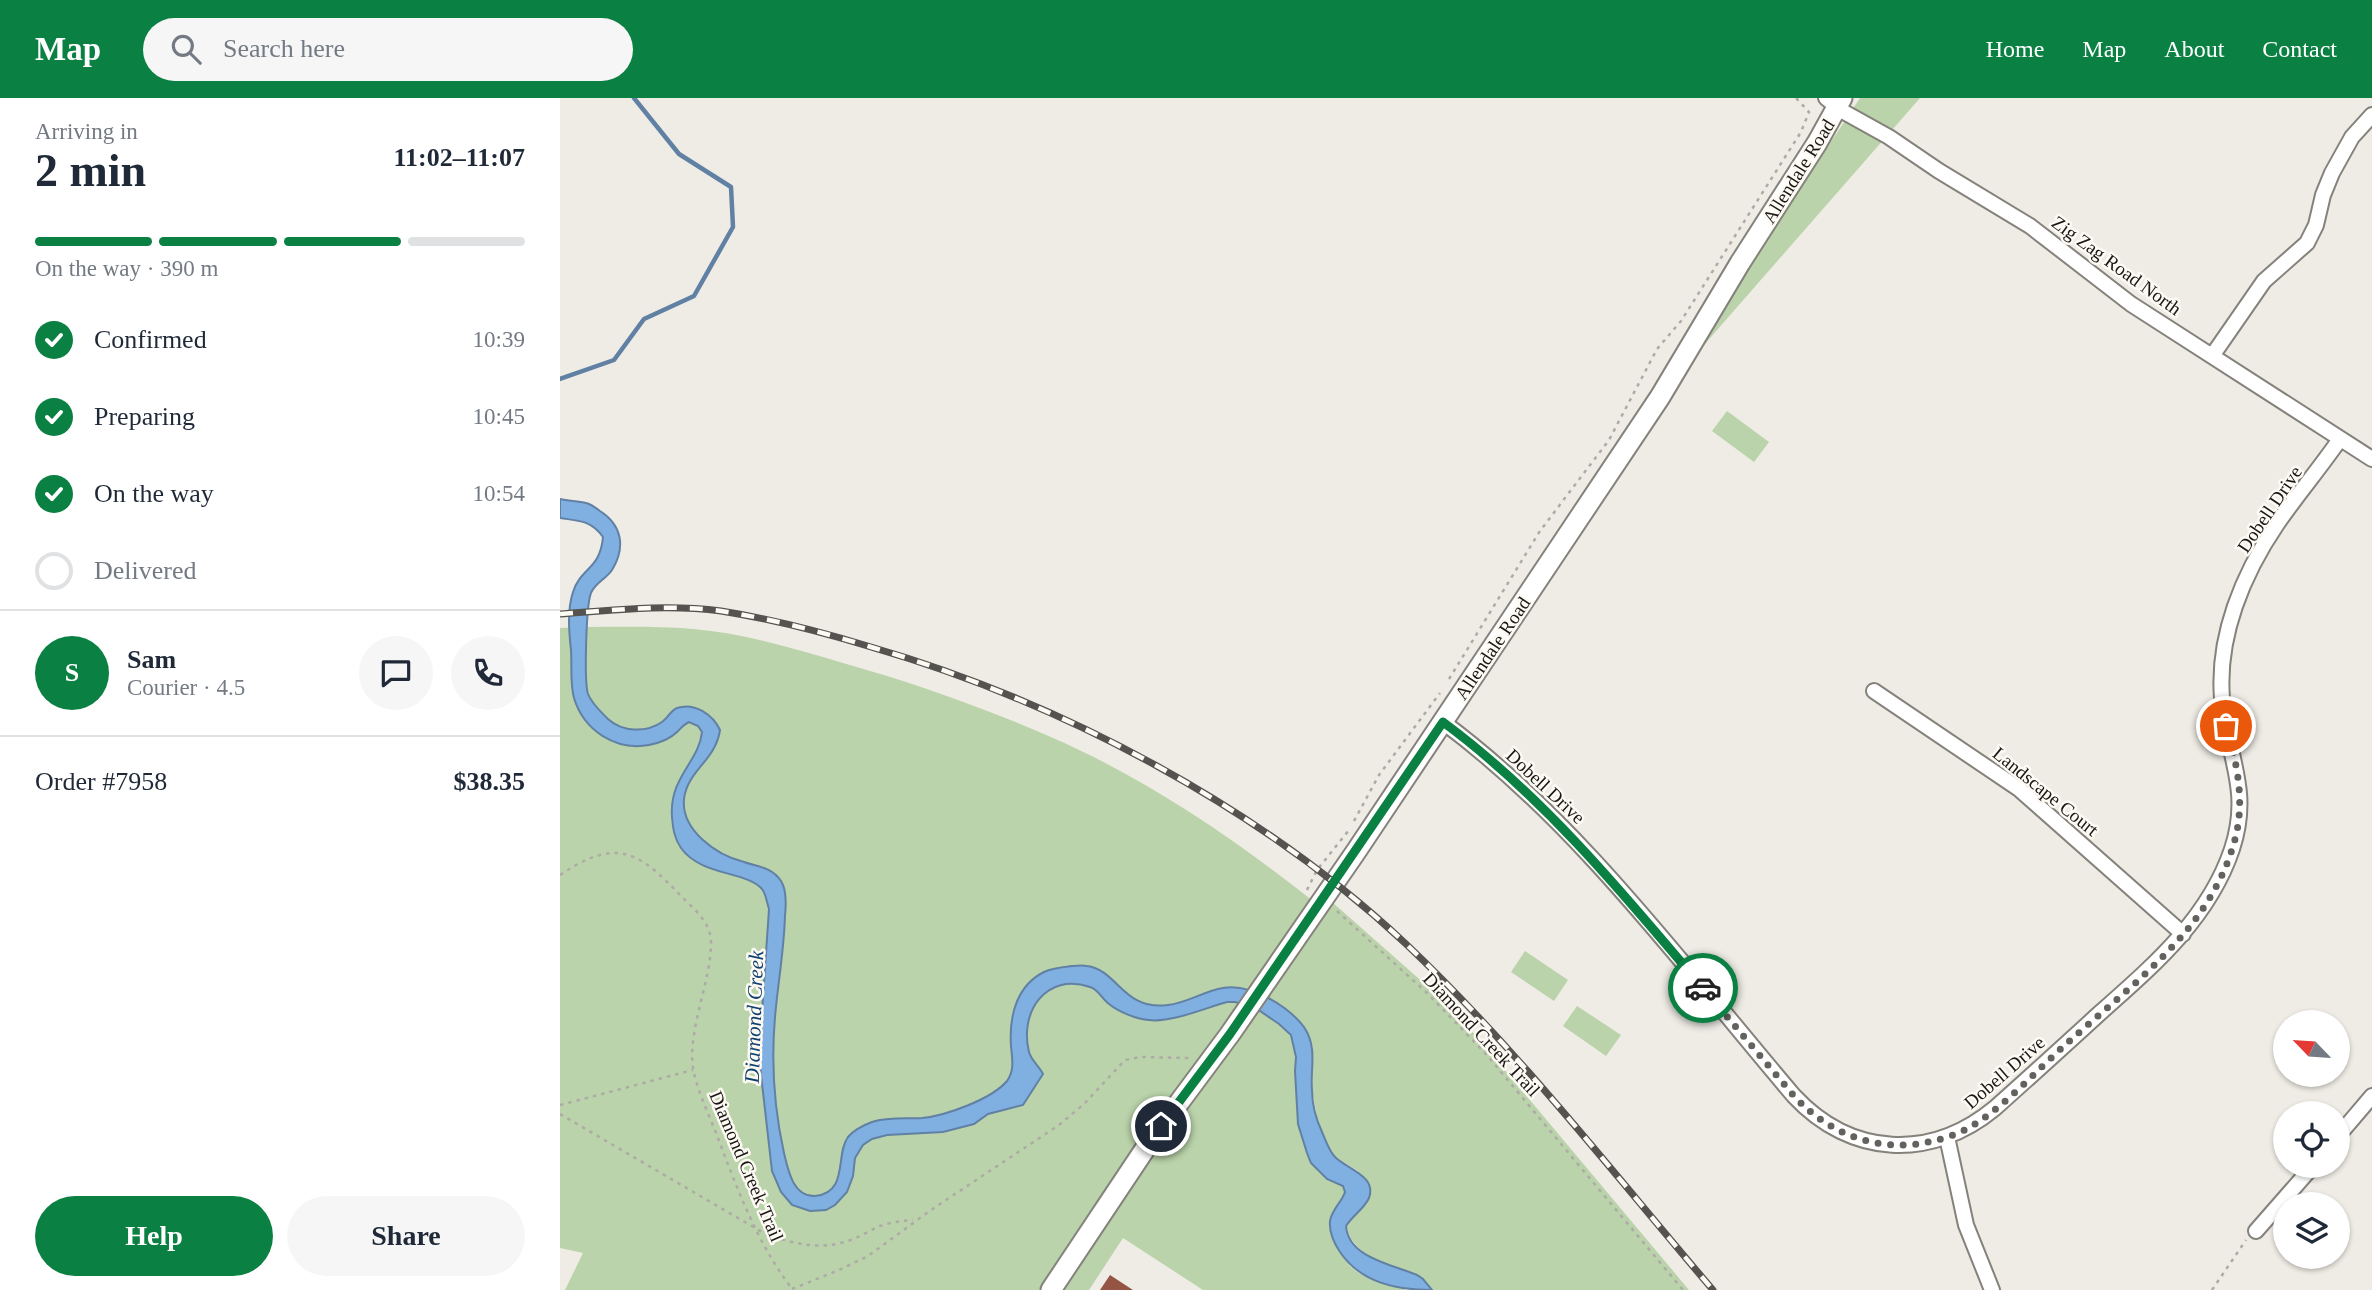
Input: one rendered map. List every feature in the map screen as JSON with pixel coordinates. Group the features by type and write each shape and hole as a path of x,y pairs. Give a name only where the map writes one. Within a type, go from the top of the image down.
{"street":[{"name":"Allendale Road","path":"1051,1290 1149,1143 1230,1034 1315,898 1443,722 1660,397 1758,233 1817,143 1835,101"},
{"name":"Zig Zag Road North","path":"1835,101 1844,112 1889,137 2030,226 2120,296 2372,459"},
{"path":"2212,356 2263,281 2306,243 2316,225 2323,195 2332,173 2353,137 2372,115"},
{"name":"Dobell Drive","path":"1443,722 1481,752 1586,851 1809,1112 1839,1131 1875,1143 1906,1146 1947,1137 1973,1125 1995,1108 2155,964 2183,934 2208,900 2223,873 2239,820 2239,783 2224,713 2221,685 2224,645 2231,618 2264,545 2340,439"},
{"name":"Landscape Court","path":"1874,691 2025,794 2183,934"},
{"path":"2350,1122 2372,1096"},
{"path":"1947,1137 1966,1225 1992,1290"},
{"path":"2256,1231 2302,1178"}],"path":[{"path":"1315,898 1310,881 1353,824 1379,775 1445,687 1540,531 1609,440 1657,349 1681,321 1801,132 1810,112 1796,98"},
{"name":"Diamond Creek Trail","path":"560,875 585,859 599,855 635,856 659,872 704,921 710,933 710,951 696,1029 693,1070 732,1175 755,1227 772,1260 793,1289 868,1256 916,1219 1059,1125 1084,1104 1125,1060 1140,1057 1193,1057"},
{"name":"Diamond Creek Trail","path":"1315,898 1331,905 1427,993 1486,1054 1683,1290"},
{"path":"560,1105 693,1070"},
{"path":"560,1114 755,1227 784,1241 806,1245 843,1243 893,1222 916,1219"},
{"path":"2212,1290 2240,1248 2256,1231"}],"green space":[{"path":"1860,98 1920,98 1669,385"},
{"path":"1727,411 1769,442 1754,462 1712,431"},
{"path":"560,628 680,628 750,638 870,671 975,706 1087,754 1155,791 1221,833 1313,901 1137,1147 1041,1290 565,1290 583,1253 560,1248"},
{"path":"1332,902 1443,1000 1478,1038 1689,1290 1432,1290 1416,1275 1374,1259 1356,1245 1346,1226 1367,1202 1358,1171 1332,1155 1319,1126 1312,1091 1313,1047 1280,1004 1261,995"},
{"path":"1525,951 1568,980 1554,1001 1511,972"},
{"path":"1577,1006 1621,1035 1606,1056 1563,1026"},
{"path":"1257,1009 1281,1024 1291,1036 1295,1050 1299,1123 1308,1154 1317,1168 1343,1186 1345,1192 1338,1203 1335,1243 1350,1266 1360,1274 1406,1290 1203,1290 1123,1238 1089,1290 1061,1290 1117,1201"}],"water":[{"path":"560,499 593,506 613,523 620,537 619,553 612,570 593,590 589,601 586,660 590,698 608,719 627,729 656,726 675,709 684,707 697,708 713,719 720,730 717,740 686,789 684,799 688,821 702,840 722,854 769,870 783,885 786,908 776,1004 774,1085 786,1160 793,1181 801,1192 815,1196 833,1188 844,1144 850,1135 862,1126 884,1119 922,1118 943,1114 980,1100 1000,1088 1010,1077 1012,1068 1011,1024 1016,1003 1027,985 1044,972 1072,966 1098,969 1131,996 1153,1005 1175,1004 1209,992 1234,987 1257,993 1279,1004 1297,1019 1308,1035 1312,1050 1313,1101 1320,1127 1333,1155 1360,1174 1369,1184 1367,1202 1346,1226 1349,1237 1363,1253 1417,1275 1432,1290 1381,1283 1358,1271 1340,1252 1332,1237 1330,1221 1345,1192 1343,1186 1327,1179 1311,1163 1307,1153 1298,1124 1296,1057 1291,1035 1257,1009 1235,1002 1178,1017 1149,1020 1118,1010 1090,987 1060,985 1049,990 1032,1010 1028,1023 1029,1052 1043,1074 1023,1105 988,1114 974,1124 943,1132 887,1135 872,1139 863,1145 855,1158 853,1176 847,1192 835,1205 826,1210 810,1211 792,1205 781,1192 772,1171 759,1057 769,909 765,896 755,883 700,864 681,848 674,833 672,803 679,780 700,743 702,732 698,726 689,722 671,737 653,744 625,745 593,729 579,710 572,687 570,606 576,584 598,556 603,537 589,524 560,518"}],"building":[{"path":"1110,1275 1133,1290 1100,1290"}],"waterway":[{"path":"560,379 614,360 644,319 694,296 733,227 731,187 679,154 634,98"}],"railway":[{"path":"560,614 640,608 701,609 797,626 943,670 1014,697 1086,729 1155,765 1288,848 1349,894 1406,944 1526,1069 1713,1290"}],"way so far":[{"path":"1703,988 1794,1096 1828,1126 1861,1140 1906,1146 1961,1132 1995,1108 2155,964 2183,934 2208,900 2228,860 2239,820 2239,783 2226,726"}],"route":[{"path":"1161,1126 1230,1034 1443,722 1481,752 1586,851 1703,988"}],"water label":[{"name":"Diamond Creek","path":"754,1017"}]}
